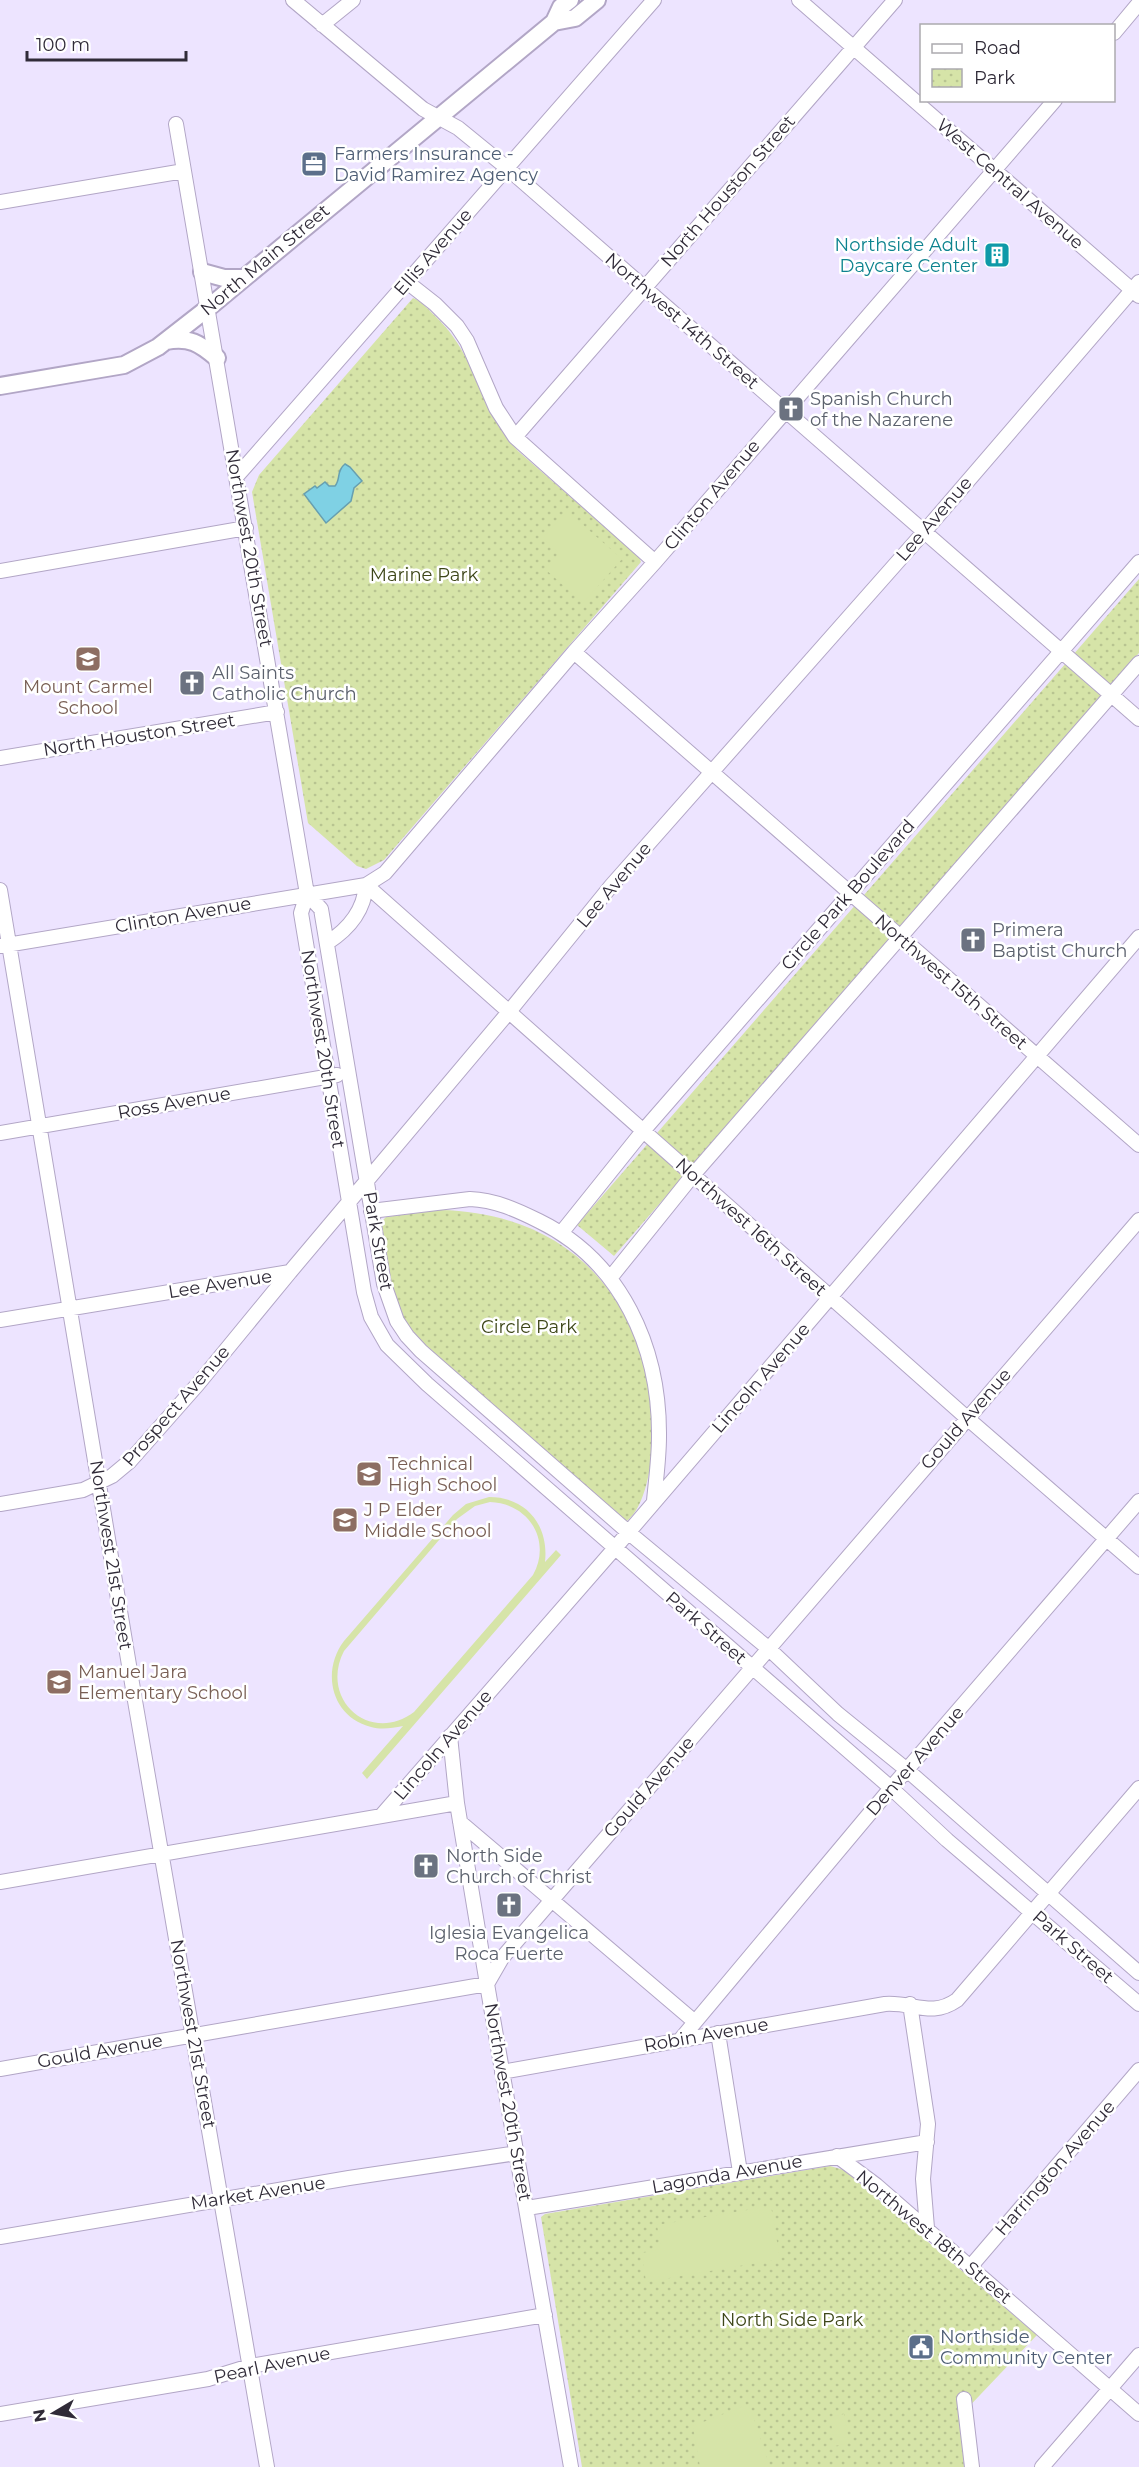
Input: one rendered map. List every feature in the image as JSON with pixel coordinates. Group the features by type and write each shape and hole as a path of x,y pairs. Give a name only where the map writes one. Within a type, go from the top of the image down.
{"main road":[{"name":"North Main Street","path":"0,386 124,365 165,341 554,22 561,7 570,0"},
{"name":"North Main Street","path":"554,22 575,18 597,0"},
{"path":"202,272 224,278 243,278"},
{"path":"165,341 183,338 202,346 217,358"}],"street":[{"name":"Northwest 14th Street","path":"293,0 423,109 458,128 506,167 1139,719"},
{"path":"322,25 353,0"},
{"name":"Ellis Avenue","path":"237,476 654,0"},
{"name":"West Central Avenue","path":"800,0 994,170 1137,290"},
{"name":"North Houston Street","path":"515,437 895,0"},
{"path":"1115,31 1139,3"},
{"name":"Clinton Avenue","path":"5,945 366,885 386,873 574,652 655,562 1053,102"},
{"name":"Northwest 20th Street","path":"176,124 307,894 301,913 349,1204"},
{"path":"0,202 184,171"},
{"path":"407,282 435,304 457,326 467,341 496,408 515,437 655,562"},
{"name":"Lee Avenue","path":"0,1320 290,1272 508,1013 610,886 1137,290"},
{"path":"0,571 246,528"},
{"name":"Circle Park Boulevard","path":"562,1232 643,1131 1139,562"},
{"name":"Northwest 15th Street","path":"574,652 1139,1146"},
{"path":"611,1277 693,1175 1139,663"},
{"name":"North Houston Street","path":"0,758 277,712"},
{"path":"327,943 339,936 361,909 366,885"},
{"name":"Northwest 16th Street","path":"366,885 967,1418 1139,1566"},
{"name":"Northwest 21st Street","path":"0,890 5,945 41,1126 99,1483 267,2467"},
{"name":"Northwest 20th Street","path":"307,894 321,909 367,1179"},
{"name":"Lincoln Avenue","path":"381,1816 615,1548 1036,1055 1139,938"},
{"name":"Ross Avenue","path":"0,1133 348,1074"},
{"name":"Park Street","path":"367,1179 384,1284 391,1306 407,1336 453,1380 628,1532 768,1648 838,1714 907,1770 1139,1973"},
{"path":"371,1211 470,1199 483,1200 519,1212 562,1232 595,1258 611,1277 633,1314 654,1385 659,1438 654,1501"},
{"name":"Park Street","path":"349,1204 364,1292 371,1317 387,1345 427,1384 752,1666 947,1840 1139,2004"},
{"name":"Gould Avenue","path":"0,2068 487,1984 502,1958 1139,1220"},
{"name":"Prospect Avenue","path":"0,1504 83,1490 112,1476 130,1461 198,1384 290,1272"},
{"name":"Denver Avenue","path":"694,2022 891,1788 1139,1501"},
{"name":"Northwest 20th Street","path":"450,1736 460,1822 571,2467"},
{"path":"927,2228 923,2178 928,2124 910,2004 924,2009 937,2010 957,2000 1139,1788"},
{"name":"Lincoln Avenue","path":"0,1882 457,1803"},
{"path":"460,1822 694,2022 680,2040"},
{"name":"Robin Avenue","path":"502,2072 885,2004 910,2004"},
{"path":"718,2033 740,2172"},
{"name":"Harrington Avenue","path":"971,2266 1139,2070"},
{"name":"Lagonda Avenue","path":"526,2208 927,2142"},
{"name":"Market Avenue","path":"0,2237 221,2199 517,2153"},
{"name":"Northwest 18th Street","path":"837,2156 927,2228 1139,2414"},
{"name":"Pearl Avenue","path":"0,2414 207,2379 249,2366 545,2315"},
{"path":"1042,2467 1139,2355"},
{"path":"964,2399 972,2467"}],"green space":[{"name":"Marine Park","path":"413,298 445,326 461,348 492,416 518,451 639,557 641,562 384,860 366,869 357,866 308,823 252,492 259,475"},
{"path":"567,511 622,559 583,603 545,569 559,553 543,538"},
{"path":"1139,579 1139,653 614,1256 577,1225"},
{"name":"Circle Park","path":"440,1210 489,1215 531,1229 568,1250 599,1278 623,1312 640,1351 650,1396 652,1444 651,1463 643,1496 633,1515 627,1521 621,1520 410,1332 390,1292 380,1223 386,1217"},
{"path":"489,1497 514,1502 533,1516 539,1526 545,1549 545,1562 556,1550 561,1555 367,1779 362,1773 403,1726 383,1729 371,1727 357,1722 347,1714 339,1703 332,1679 337,1653 344,1641 453,1515 466,1504","holes":["490,1502 516,1509 526,1517 538,1537 540,1549 533,1575 414,1712 397,1721 381,1723 366,1720 353,1712 344,1700 338,1685 338,1669 344,1651 457,1519 475,1506"]},
{"name":"North Side Park","path":"830,2166 844,2170 1037,2335 961,2415 964,2467 582,2467 541,2217 545,2214"},
{"path":"771,2206 780,2259 646,2282 642,2253 661,2249 657,2225"},
{"path":"749,2404 767,2458 764,2467 700,2467 693,2426"},
{"path":"844,2414 849,2443 835,2446 830,2417"}],"water":[{"path":"345,464 362,481 354,488 351,501 326,523 304,494 325,482 329,486 335,486 340,469"}],"place":[{"name":"Farmers Insurance - David Ramirez Agency","path":"314,164"},
{"name":"Northside Adult Daycare Center","path":"997,255"},
{"name":"Spanish Church of the Nazarene","path":"791,409"},
{"name":"Mount Carmel School","path":"88,659"},
{"name":"All Saints Catholic Church","path":"192,683"},
{"name":"Primera Baptist Church","path":"973,940"},
{"name":"Technical High School","path":"369,1474"},
{"name":"J P Elder Middle School","path":"345,1520"},
{"name":"Manuel Jara Elementary School","path":"59,1682"},
{"name":"North Side Church of Christ","path":"426,1866"},
{"name":"Iglesia Evangelica Roca Fuerte","path":"509,1905"},
{"name":"Northside Community Center","path":"921,2347"}]}
